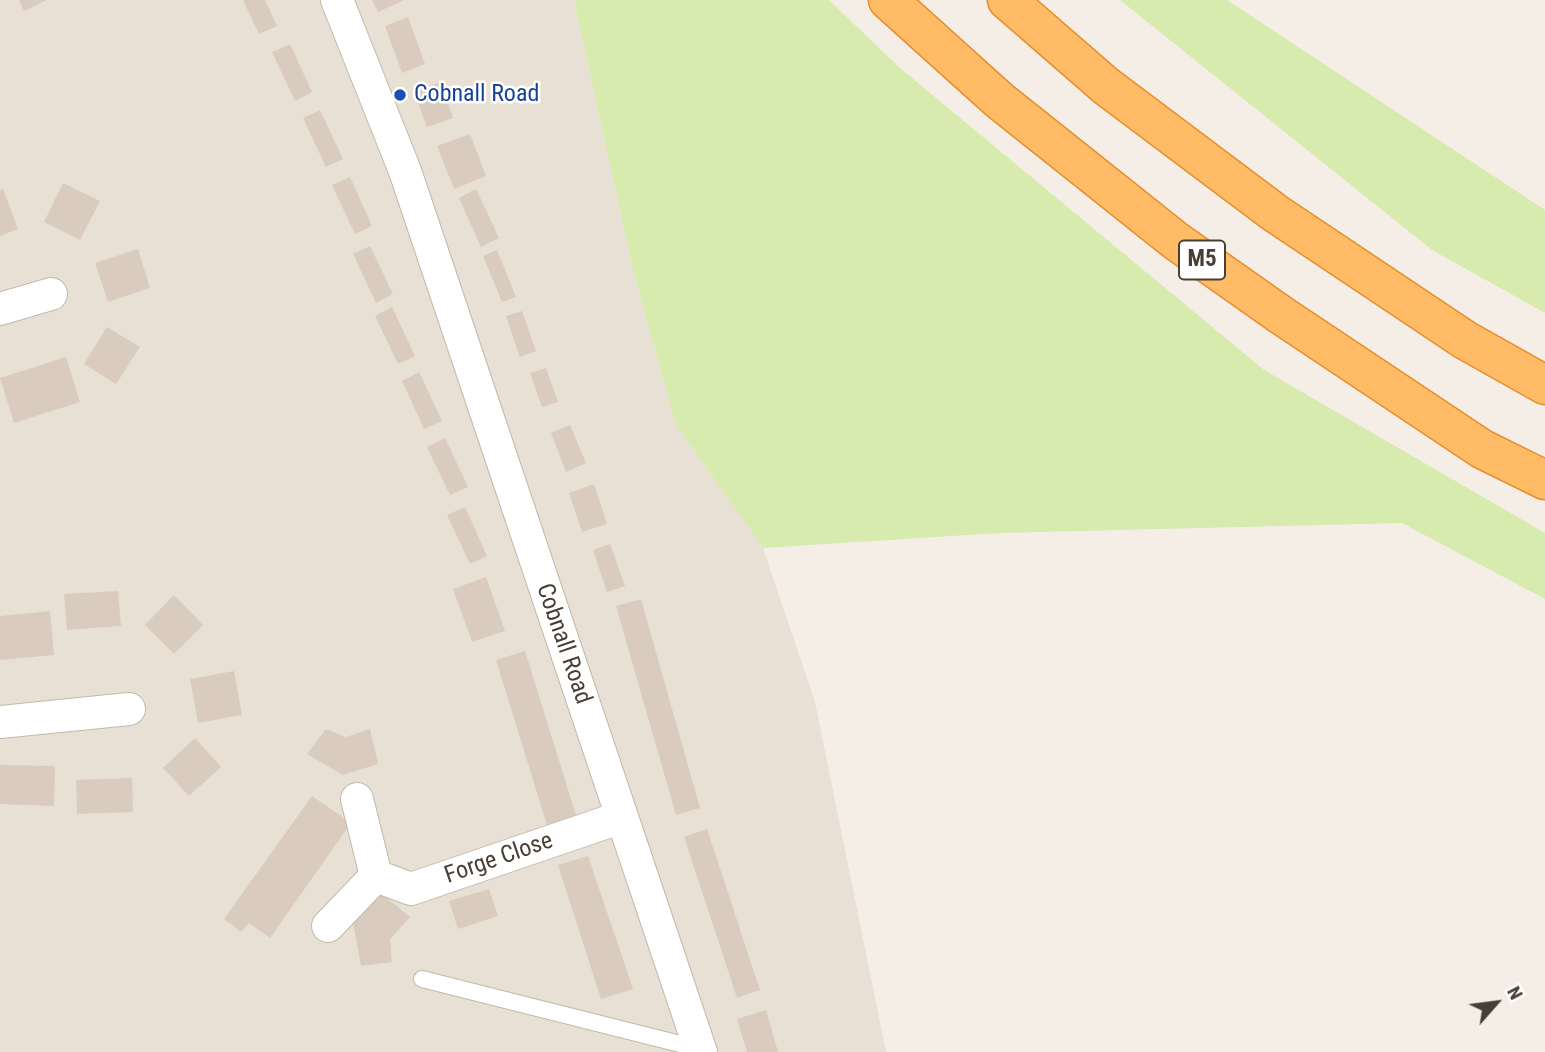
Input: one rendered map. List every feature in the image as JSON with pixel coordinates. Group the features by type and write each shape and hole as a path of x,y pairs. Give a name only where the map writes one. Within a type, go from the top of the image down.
{"highway":[{"name":"M5","path":"888,0 999,100 1175,241 1482,449 1545,480"},
{"path":"1007,0 1106,86 1275,213 1465,340 1545,385"}],"street":[{"name":"Cobnall Road","path":"338,0 405,171 701,1051"},
{"path":"0,309 51,293"},
{"path":"0,722 129,709"},
{"path":"328,926 376,876 357,799"},
{"name":"Forge Close","path":"376,876 411,889 622,817"}],"lane":[{"path":"422,979 701,1051"}],"shaded area":[{"path":"0,0 574,0 633,271 676,425 763,548 815,702 886,1052 0,1052"}],"green space":[{"path":"574,0 829,0 900,68 1264,370 1545,533 1545,599 1402,523 999,533 763,548 676,425 633,271"},
{"path":"1120,0 1227,0 1545,210 1545,313 1432,250"}],"building":[{"path":"19,0 47,0 24,11"},
{"path":"243,0 265,0 277,26 259,34"},
{"path":"372,0 404,0 378,12"},
{"path":"408,17 425,64 402,73 385,26"},
{"path":"290,44 312,92 295,101 272,52"},
{"path":"441,82 453,118 427,127 414,92"},
{"path":"320,110 343,159 326,167 303,118"},
{"path":"470,134 486,176 454,189 437,146"},
{"path":"350,177 372,226 355,234 332,185"},
{"path":"63,183 100,201 80,240 44,222"},
{"path":"3,189 18,229 0,236 0,190"},
{"path":"476,189 499,238 481,247 459,198"},
{"path":"370,246 393,294 376,303 353,254"},
{"path":"138,249 150,288 108,302 95,263"},
{"path":"497,250 516,297 502,302 483,256"},
{"path":"392,307 415,356 398,364 375,316"},
{"path":"522,311 536,351 520,357 506,316"},
{"path":"107,327 140,347 116,384 84,364"},
{"path":"66,357 80,402 14,423 0,378"},
{"path":"546,368 558,402 542,407 530,373"},
{"path":"419,372 442,421 424,429 402,381"},
{"path":"570,425 586,463 566,472 551,433"},
{"path":"445,438 468,487 450,495 427,447"},
{"path":"594,484 607,524 582,532 569,493"},
{"path":"465,507 487,556 470,564 447,515"},
{"path":"610,544 625,586 607,592 593,550"},
{"path":"486,577 505,631 472,642 453,589"},
{"path":"118,591 121,626 67,630 64,594"},
{"path":"174,595 203,625 174,654 145,625"},
{"path":"641,599 700,808 676,815 616,606"},
{"path":"50,611 54,655 0,660 0,616"},
{"path":"525,651 580,828 551,838 496,660"},
{"path":"234,671 242,715 198,723 190,679"},
{"path":"326,729 346,737 370,729 378,764 343,775 307,754"},
{"path":"195,738 221,767 189,796 163,768"},
{"path":"0,765 55,766 54,806 0,804"},
{"path":"132,778 133,812 77,814 76,780"},
{"path":"312,796 351,823 270,938 249,923 241,932 224,919"},
{"path":"707,829 760,990 737,998 684,837"},
{"path":"588,856 633,989 601,999 558,865"},
{"path":"376,889 410,917 390,939 392,962 361,966 352,917"},
{"path":"489,889 498,916 458,929 449,901"},
{"path":"766,1010 778,1052 747,1052 737,1019"}],"place":[{"name":"Cobnall Road","path":"400,95"}]}
